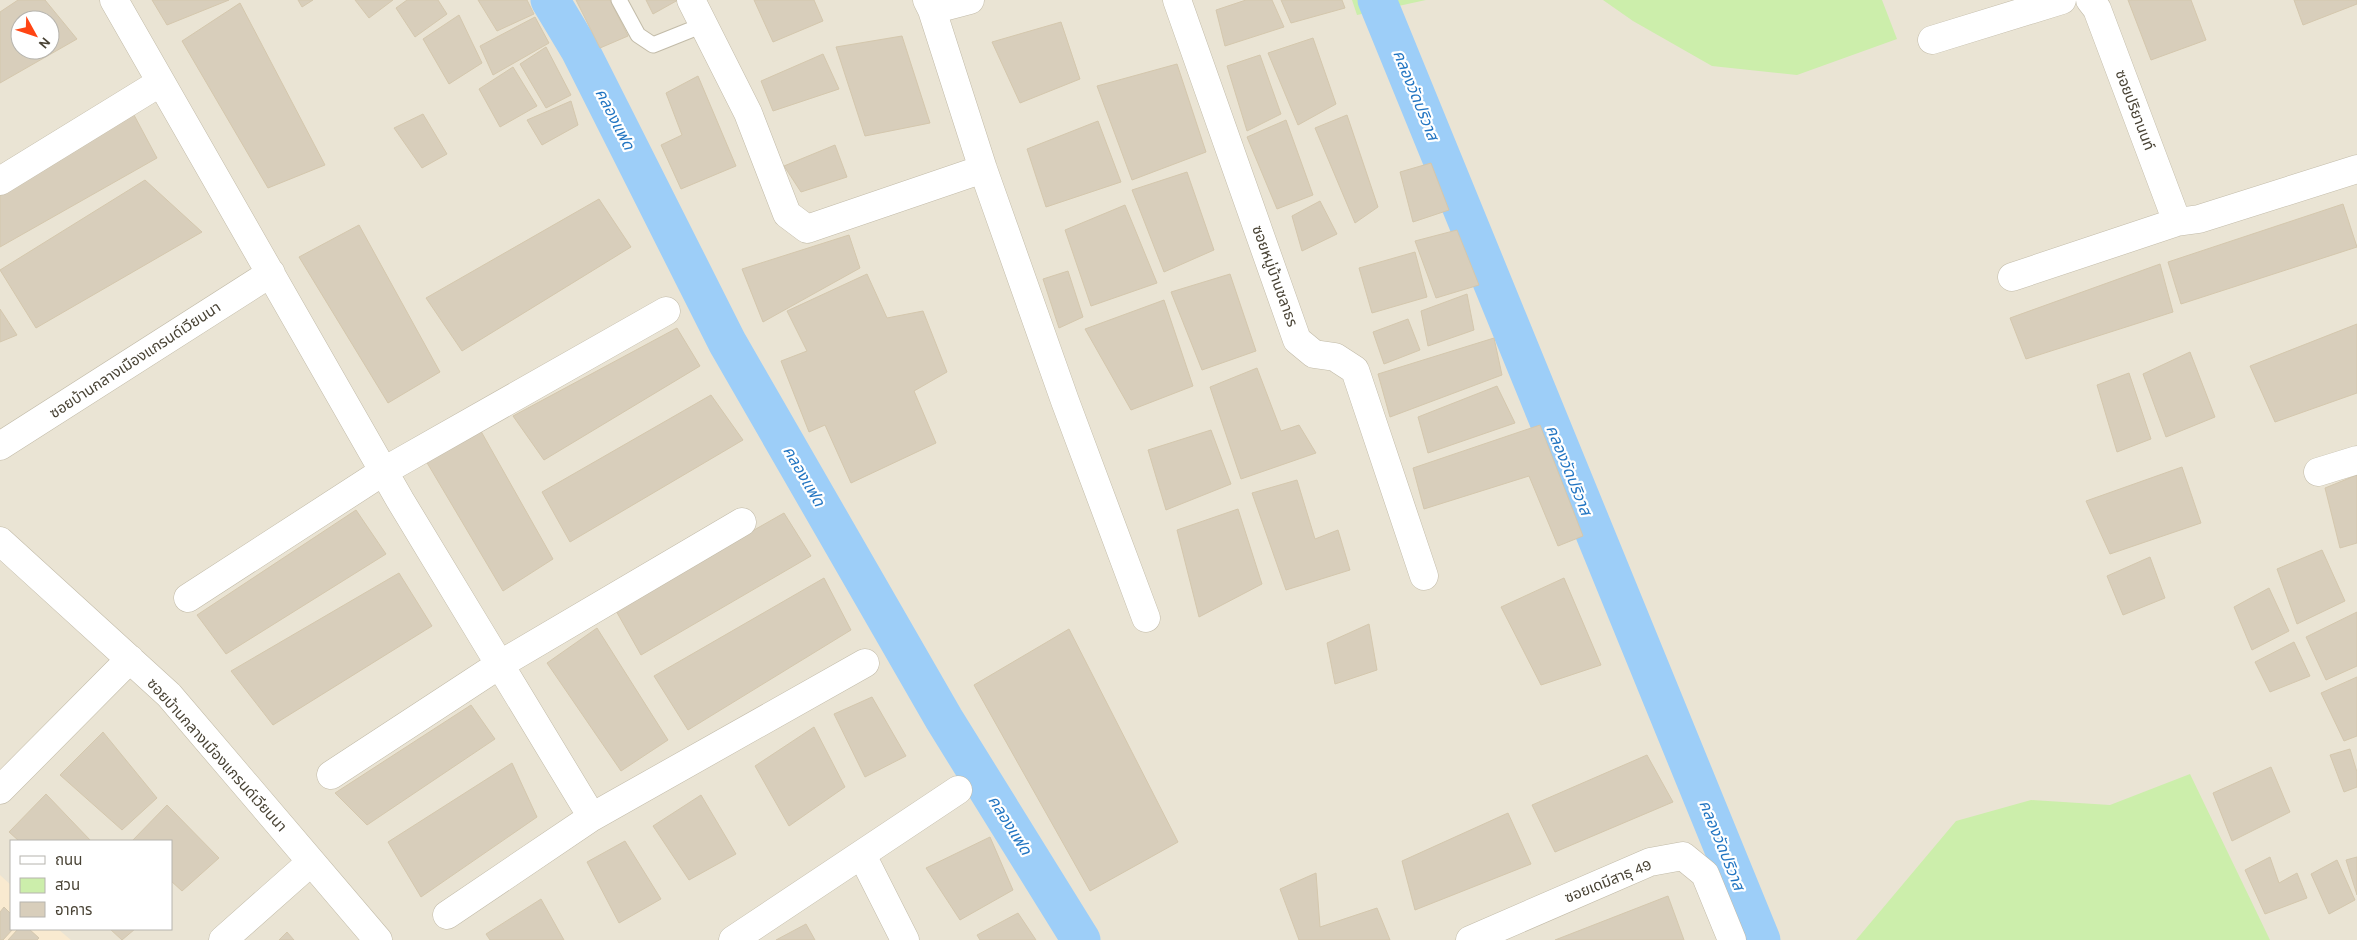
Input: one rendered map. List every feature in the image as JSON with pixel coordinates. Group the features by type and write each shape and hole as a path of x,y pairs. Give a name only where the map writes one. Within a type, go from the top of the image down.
{"street":[{"path":"114,0 384,471 592,817"},
{"path":"691,0 748,113 787,214 807,228 983,169"},
{"path":"970,0 929,5 983,169 1065,401 1146,618"},
{"name":"ซอยหมู่บ้านชลาธร","path":"1177,0 1298,340 1314,354 1335,357 1355,370 1424,576"},
{"path":"1932,40 2062,0"},
{"name":"ซอยปริยานนท์","path":"2090,0 2097,9 2177,222"},
{"path":"0,182 161,82"},
{"path":"2012,277 2177,222 2199,219 2357,169"},
{"name":"ซอยบ้านกลางเมืองแกรนด์เวียนนา","path":"0,446 271,273"},
{"path":"188,598 384,471 666,311"},
{"path":"2318,472 2357,460"},
{"path":"330,775 499,665 742,522"},
{"name":"ซอยบ้านกลางเมืองแกรนด์เวียนนา","path":"0,540 169,695 378,940"},
{"path":"0,790 130,659"},
{"path":"447,915 592,817 865,663"},
{"path":"734,940 958,790"},
{"path":"862,855 905,940"},
{"name":"ซอยเดมีสาธุ 49","path":"1470,940 1650,862 1683,856 1705,874 1732,940"},
{"path":"223,940 311,862"}],"lane":[{"path":"619,0 638,35 653,45 703,25"}],"shaded area":[{"path":"0,0 2357,0 2357,940 0,940"},
{"path":"0,875 10,884 10,930 59,930 71,940 0,940"}],"green space":[{"path":"1352,0 1426,0 1357,15"},
{"path":"1603,0 1882,0 1897,39 1797,75 1712,66 1633,21"},
{"path":"2190,774 2270,940 1856,940 1956,821 2031,800 2110,805"}],"building":[{"path":"18,0 45,0 53,10 10,10 10,60 40,60 0,83 0,12"},
{"path":"152,0 229,0 167,25"},
{"path":"298,0 313,0 302,7"},
{"path":"355,0 393,0 369,18"},
{"path":"407,0 438,0 447,14 415,37 396,8"},
{"path":"478,0 527,0 534,14 497,31"},
{"path":"576,0 610,0 628,36 600,48"},
{"path":"646,0 678,0 653,14"},
{"path":"754,0 814,0 823,21 773,42"},
{"path":"1246,0 1272,0 1284,27 1225,46 1216,10"},
{"path":"1281,0 1342,0 1345,8 1291,23"},
{"path":"2128,0 2191,0 2206,40 2151,60"},
{"path":"2294,0 2357,0 2357,4 2303,25"},
{"path":"240,3 325,165 268,188 182,41"},
{"path":"459,15 482,63 449,84 423,39"},
{"path":"535,17 549,43 493,75 480,46"},
{"path":"60,18 77,39 60,49"},
{"path":"1061,22 1080,79 1020,103 992,42"},
{"path":"902,36 930,123 865,136 836,47"},
{"path":"1313,38 1336,104 1298,125 1268,53"},
{"path":"546,47 571,95 546,108 520,64"},
{"path":"823,54 839,89 773,111 761,81"},
{"path":"1260,55 1281,114 1247,131 1227,66"},
{"path":"1177,64 1206,152 1132,180 1097,86"},
{"path":"513,67 537,106 500,127 479,89"},
{"path":"698,76 736,166 681,189 661,145 682,135 666,93"},
{"path":"571,101 578,125 542,145 527,120"},
{"path":"423,114 447,154 422,168 394,128"},
{"path":"134,115 157,158 0,247 0,194"},
{"path":"1347,115 1378,207 1355,223 1315,128"},
{"path":"1286,120 1313,195 1277,209 1247,137"},
{"path":"1098,121 1121,182 1046,207 1027,149"},
{"path":"835,145 847,177 801,192 784,166"},
{"path":"1431,163 1449,210 1413,222 1400,172"},
{"path":"1187,172 1214,250 1164,272 1132,190"},
{"path":"145,180 202,232 36,328 0,270"},
{"path":"599,199 631,247 462,351 426,298"},
{"path":"1320,201 1337,234 1302,251 1292,216"},
{"path":"2343,204 2357,247 2181,304 2168,262"},
{"path":"1125,205 1157,283 1091,306 1065,230"},
{"path":"359,225 440,372 388,403 299,257"},
{"path":"1457,230 1479,285 1436,298 1415,241"},
{"path":"849,235 860,268 763,322 742,269"},
{"path":"1415,252 1427,297 1372,313 1359,268"},
{"path":"2160,264 2173,312 2026,359 2010,318"},
{"path":"1068,271 1083,317 1059,328 1043,279"},
{"path":"867,274 887,318 923,311 947,372 914,391 936,443 851,483 825,425 809,432 781,361 807,351 787,311"},
{"path":"1230,274 1256,351 1202,370 1171,292"},
{"path":"1467,294 1474,330 1428,346 1421,311"},
{"path":"1164,300 1193,386 1131,410 1085,329"},
{"path":"0,309 17,335 0,342"},
{"path":"1408,319 1420,350 1384,364 1373,332"},
{"path":"2357,324 2357,393 2275,422 2250,366"},
{"path":"677,328 700,366 544,460 513,416"},
{"path":"1494,338 1502,375 1390,417 1378,374"},
{"path":"2190,352 2215,417 2166,437 2143,374"},
{"path":"1257,368 1281,431 1299,425 1316,453 1241,479 1210,387"},
{"path":"2129,373 2151,439 2117,452 2097,385"},
{"path":"1497,386 1515,423 1428,453 1418,417"},
{"path":"711,395 743,440 570,542 542,492"},
{"path":"1540,425 1583,536 1558,546 1529,476 1424,509 1413,468"},
{"path":"478,426 553,559 503,591 426,461"},
{"path":"1211,430 1231,484 1166,510 1148,450"},
{"path":"2182,467 2201,523 2110,554 2086,501"},
{"path":"2357,475 2357,543 2340,548 2325,488"},
{"path":"1297,480 1315,539 1338,530 1350,570 1286,590 1252,493"},
{"path":"1238,509 1262,584 1199,617 1177,530"},
{"path":"356,510 386,554 226,654 197,615"},
{"path":"784,513 811,556 641,655 615,609"},
{"path":"2322,550 2345,601 2297,624 2277,569"},
{"path":"2150,557 2165,598 2123,615 2107,576"},
{"path":"399,573 432,626 273,725 231,671"},
{"path":"824,578 851,630 688,730 654,676"},
{"path":"1564,578 1601,665 1541,685 1501,607"},
{"path":"2269,588 2289,631 2252,650 2234,607"},
{"path":"2357,612 2357,666 2326,680 2306,637"},
{"path":"1369,624 1377,670 1335,684 1327,643"},
{"path":"597,628 668,740 621,771 547,663"},
{"path":"1069,629 1178,842 1090,891 974,685"},
{"path":"2294,642 2310,676 2270,692 2255,662"},
{"path":"2357,677 2357,736 2344,741 2321,693"},
{"path":"872,697 906,756 865,777 834,714"},
{"path":"471,705 495,739 367,825 335,793"},
{"path":"814,727 845,787 789,826 755,766"},
{"path":"103,732 157,798 122,830 60,775"},
{"path":"2350,749 2357,772 2357,787 2344,792 2330,755"},
{"path":"1647,755 1673,802 1555,852 1532,805"},
{"path":"512,763 537,817 421,897 388,842"},
{"path":"2271,767 2290,812 2232,841 2213,793"},
{"path":"46,794 90,840 18,840 9,832"},
{"path":"701,795 736,854 689,880 653,826"},
{"path":"167,805 219,858 182,891 172,882 172,840 133,840"},
{"path":"1508,813 1531,864 1415,910 1402,861"},
{"path":"990,837 1013,890 960,920 926,868"},
{"path":"625,841 661,899 619,923 587,862"},
{"path":"2270,857 2279,883 2297,873 2307,898 2265,914 2245,870"},
{"path":"2357,857 2357,895 2346,860"},
{"path":"2337,860 2355,900 2329,914 2311,874"},
{"path":"1316,873 1320,927 1377,908 1390,940 1299,940 1280,889"},
{"path":"1668,896 1684,940 1555,940"},
{"path":"541,899 564,940 490,940 486,934"},
{"path":"4,907 10,913 10,930 12,930 3,940 0,940 0,912"},
{"path":"1018,913 1036,940 980,940 977,935"},
{"path":"806,924 815,940 776,940"},
{"path":"17,930 30,930 39,938 37,940 8,940"},
{"path":"111,930 134,930 122,940"},
{"path":"287,932 294,940 279,940"}],"waterway":[{"name":"คลองแฟด","path":"550,0 580,50 727,342 944,719 1081,940"},
{"name":"คลองวัดปริวาส","path":"1377,0 1761,940"}]}
